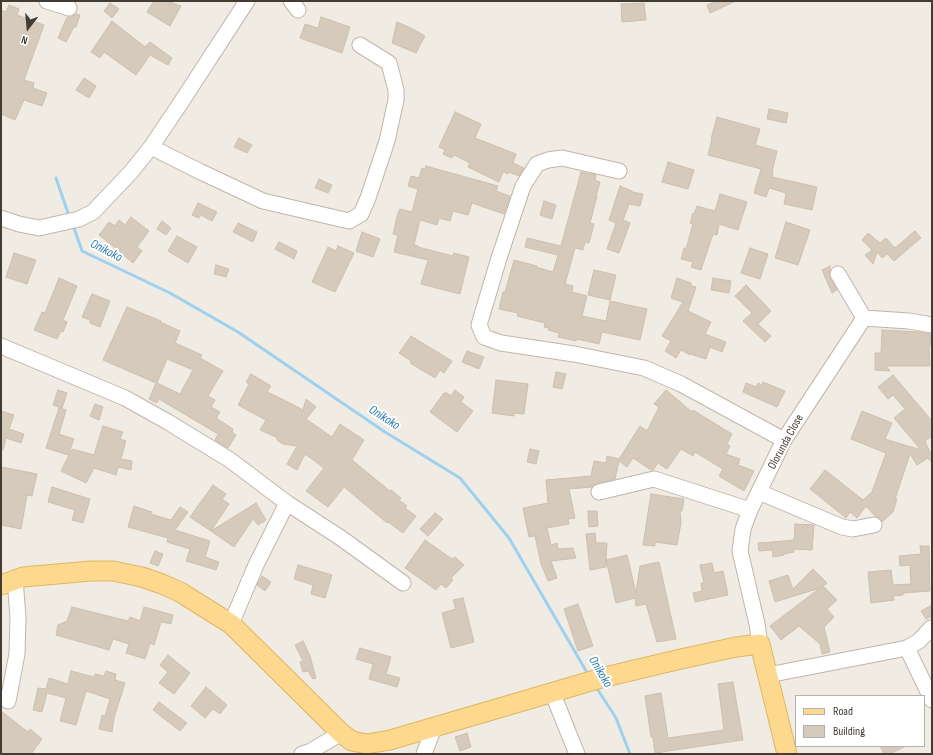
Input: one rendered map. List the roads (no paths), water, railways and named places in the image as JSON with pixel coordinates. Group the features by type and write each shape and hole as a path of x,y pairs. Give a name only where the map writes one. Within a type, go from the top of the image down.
{"main road":[{"path":"8,582 44,574 113,571 142,577 180,592 232,624 340,733 352,742 367,744 390,740 605,677 736,647 760,644 788,754"}],"street":[{"path":"47,1 69,8"},
{"path":"1,218 19,224 39,228 79,219 93,212 103,203 150,147 247,1"},
{"path":"150,147 263,201 350,221 361,214 368,198 387,141 396,100 396,90 388,63 360,45"},
{"path":"619,171 562,158 548,160 537,164 523,186 499,258 480,325 484,337 501,343 574,354 644,368 681,384 784,440"},
{"path":"838,274 864,318 909,320 932,325"},
{"name":"Olorunda Close","path":"760,644 757,624 740,551 743,529 750,510 784,440 864,318"},
{"path":"1,346 125,398 168,422 230,460 287,503 341,538 403,583"},
{"path":"599,492 654,479 750,510"},
{"path":"759,492 842,527 854,529 874,525"},
{"path":"232,624 256,564 287,503"},
{"path":"8,582 18,617 17,654 8,701"},
{"path":"768,675 907,648 919,641 931,628"},
{"path":"907,648 932,700"},
{"path":"552,692 577,754"},
{"path":"424,754 434,727"},
{"path":"308,753 340,733"}],"waterway":[{"name":"Onikoko","path":"56,178 69,216"},
{"name":"Onikoko","path":"73,225 82,251 170,293 238,332 385,432 460,478 509,538 589,676"},
{"name":"Onikoko","path":"596,687 616,718 630,754"}]}
